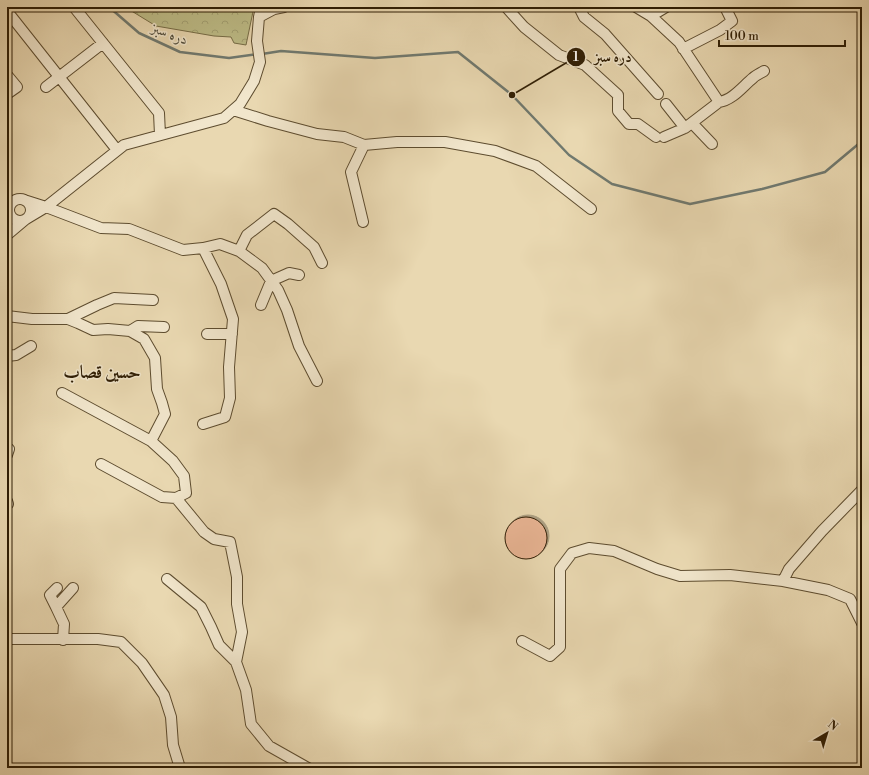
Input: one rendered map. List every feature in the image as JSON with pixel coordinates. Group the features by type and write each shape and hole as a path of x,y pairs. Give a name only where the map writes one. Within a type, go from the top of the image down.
{"street":[{"path":"74,7 159,113 160,135"},
{"path":"7,235 26,219 46,207 124,144 224,118 240,104 254,81 260,62 257,41 260,12 284,7"},
{"path":"506,7 524,27 559,55 586,65 618,95 618,111 629,124 638,124 660,137 688,125 719,102 725,101 737,93 754,77 764,71"},
{"path":"581,7 580,9 584,17 605,34 658,94"},
{"path":"636,7 651,16 679,42 719,102"},
{"path":"651,16 666,7"},
{"path":"683,49 720,30 732,21 725,7"},
{"path":"7,11 117,150"},
{"path":"46,87 103,43"},
{"path":"7,75 17,87 7,94"},
{"path":"666,104 678,118 712,144"},
{"path":"233,110 316,134 344,138 364,145 397,142 445,142 495,151 536,166 591,209"},
{"path":"363,222 351,172 364,145"},
{"path":"24,200 29,205 31,211 26,219 19,221 11,216 9,207 18,200 24,200 101,228 129,229 184,250 220,244 240,251 262,268 278,290 287,310 299,346 317,381"},
{"path":"240,251 248,234 274,214 314,247 322,263"},
{"path":"203,248 221,284 233,319 229,368 230,398 225,417 203,424"},
{"path":"261,305 271,281 290,273 299,275"},
{"path":"68,319 114,298 153,300"},
{"path":"7,316 32,319 68,319 93,330 108,329 130,331 144,339 155,358 156,389 165,414 151,441"},
{"path":"130,331 138,326 164,327"},
{"path":"208,334 232,334"},
{"path":"7,356 16,355 31,346"},
{"path":"62,393 151,441 173,461 184,476 186,493 176,498 162,497 101,464"},
{"path":"783,581 789,569 822,531 862,490"},
{"path":"176,498 204,532 214,539 230,542 237,577 237,604 242,632 236,662"},
{"path":"522,641 550,656 560,648 560,569 572,553 589,548 614,551 658,569 680,576 730,575 783,581 828,590 850,599 862,623"},
{"path":"167,579 201,607 219,645 236,662 246,690 251,724 269,746 308,768"},
{"path":"57,588 50,595 64,624 63,640"},
{"path":"56,607 73,588"},
{"path":"7,639 98,639 121,642 142,663 164,695 171,717 173,745 180,768"}],"green space":[{"path":"125,7 254,7 246,45 234,43 231,37 214,36 156,26"}],"building":[{"path":"522,517 530,517 538,520 544,526 547,538 544,550 538,556 530,559 522,559 514,556 508,550 505,542 505,534 508,526 514,520"}],"waterway":[{"name":"دره سبز","path":"109,7 139,33 180,52 229,58 257,54"},
{"name":"دره سبز","path":"262,54 281,51 375,58 458,52 512,95 569,155 612,184 690,204 762,189 825,172 862,141"}],"place":[{"name":"دره سبز","path":"512,95"}],"district":[{"name":"حسین قصاب","path":"102,372"}]}
